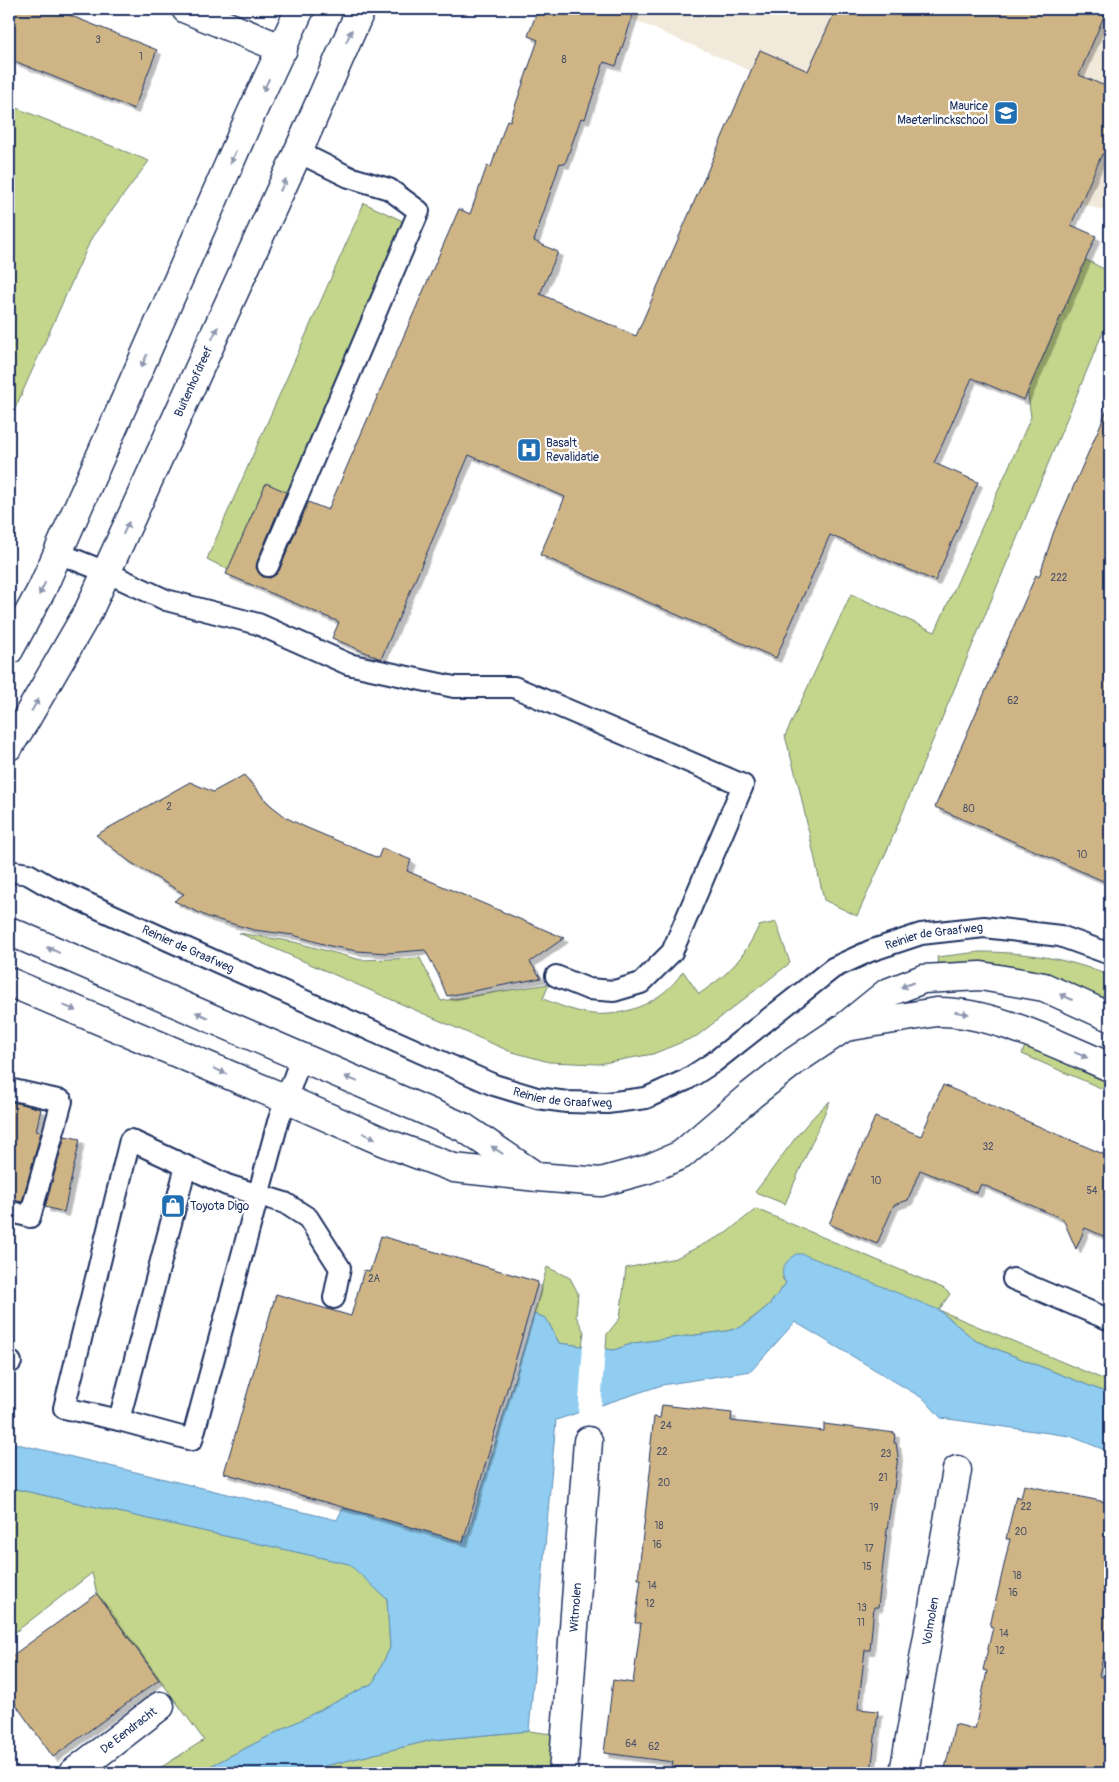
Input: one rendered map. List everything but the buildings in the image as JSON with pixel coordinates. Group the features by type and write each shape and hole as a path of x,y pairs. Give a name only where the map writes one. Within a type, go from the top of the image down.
{"street":[{"path":"186,9 283,48"},
{"path":"9,650 42,589 252,112 300,9"},
{"name":"Buitenhofdreef","path":"9,746 89,610 298,152 361,9"},
{"path":"9,931 463,1127 537,1177"},
{"path":"9,982 384,1142 454,1168 602,1182 648,1169 681,1155 751,1095 793,1062 845,1027 887,993 923,979 982,976 1044,987 1110,1017"},
{"path":"845,1027 951,1011 1003,1024 1110,1067"},
{"name":"Witmolen","path":"562,1773 588,1441"},
{"name":"Volmolen","path":"904,1773 957,1470"},
{"name":"De Eendracht","path":"73,1773 160,1706"}],"lane":[{"path":"268,566 419,211 389,190 349,177 298,152"},
{"path":"58,553 106,572 166,600 258,624 348,664 454,687 514,687 743,785 672,952 641,983 614,991 588,989 556,976"},
{"name":"Reinier de Graafweg","path":"9,872 28,874 170,941 494,1085 537,1098 567,1102 607,1103 646,1098 686,1080 714,1062 833,968 870,951 921,934 984,927 1060,936 1110,954"},
{"path":"301,1058 278,1122 258,1194 192,1440 119,1420 64,1408 130,1140 227,1185 258,1194 285,1202 308,1218 340,1268 334,1298"},
{"path":"9,1089 62,1101 30,1217 9,1211"},
{"path":"119,1420 186,1166"},
{"path":"1013,1279 1110,1320"}],"shaded area":[{"name":"Maurice Maeterlinckschool","path":"635,9 1110,9 1110,213 1081,203 1014,174 808,71 761,51 751,71 632,19"}],"green space":[{"path":"9,105 149,161 92,237 9,422"},
{"path":"364,203 405,222 257,585 207,559"},
{"path":"1084,259 1110,272 1110,315 888,848 857,916 824,900 798,783 785,736 851,594 935,632 1031,417 1026,382"},
{"path":"776,922 790,963 697,1036 653,1054 598,1064 549,1062 509,1051 239,933 294,942 361,960 420,958 441,1001 549,984 543,999 577,1011 607,1014 636,1008 650,1001 674,983 683,971 699,994 728,972 741,957 759,926"},
{"path":"979,952 1013,953 1046,957 1062,960 1110,976 1110,1004 1023,969 980,963 938,964 937,957"},
{"path":"1027,1040 1110,1075 1110,1092 1022,1054"},
{"path":"830,1101 785,1204 755,1192 809,1121"},
{"path":"756,1209 943,1288 950,1294 939,1310 782,1278 786,1283 769,1305 741,1327 727,1331 634,1343 614,1350 606,1349 607,1334 620,1318 626,1268 676,1258 726,1233"},
{"path":"547,1267 570,1278 578,1293 576,1316 584,1332 582,1346 559,1343 546,1318 534,1314"},
{"path":"939,1310 1110,1382 1110,1394 976,1341"},
{"path":"9,1489 16,1489 350,1564 387,1599 390,1648 373,1683 197,1773 152,1773 204,1740 97,1594 92,1573 9,1637"},
{"path":"529,1731 552,1734 550,1764 539,1773 309,1773 321,1767 432,1740"}],"water":[{"path":"796,1254 803,1254 939,1310 976,1341 1110,1394 1110,1452 1070,1436 941,1418 924,1399 795,1322 751,1371 662,1385 556,1420 529,1731 432,1740 321,1767 309,1773 197,1773 373,1683 390,1648 387,1599 349,1564 16,1489 9,1489 9,1442 337,1520 343,1508 467,1537 534,1314 546,1318 559,1343 614,1350 634,1343 727,1331 741,1327 769,1305 786,1283 783,1275 784,1267"}],"pier":[{"path":"583,1344 605,1347 601,1408 578,1415"}],"place":[{"name":"Maurice Maeterlinckschool","path":"1006,113"},
{"name":"Basalt Revalidatie","path":"529,450"},
{"name":"Toyota Digo","path":"173,1206"}]}
